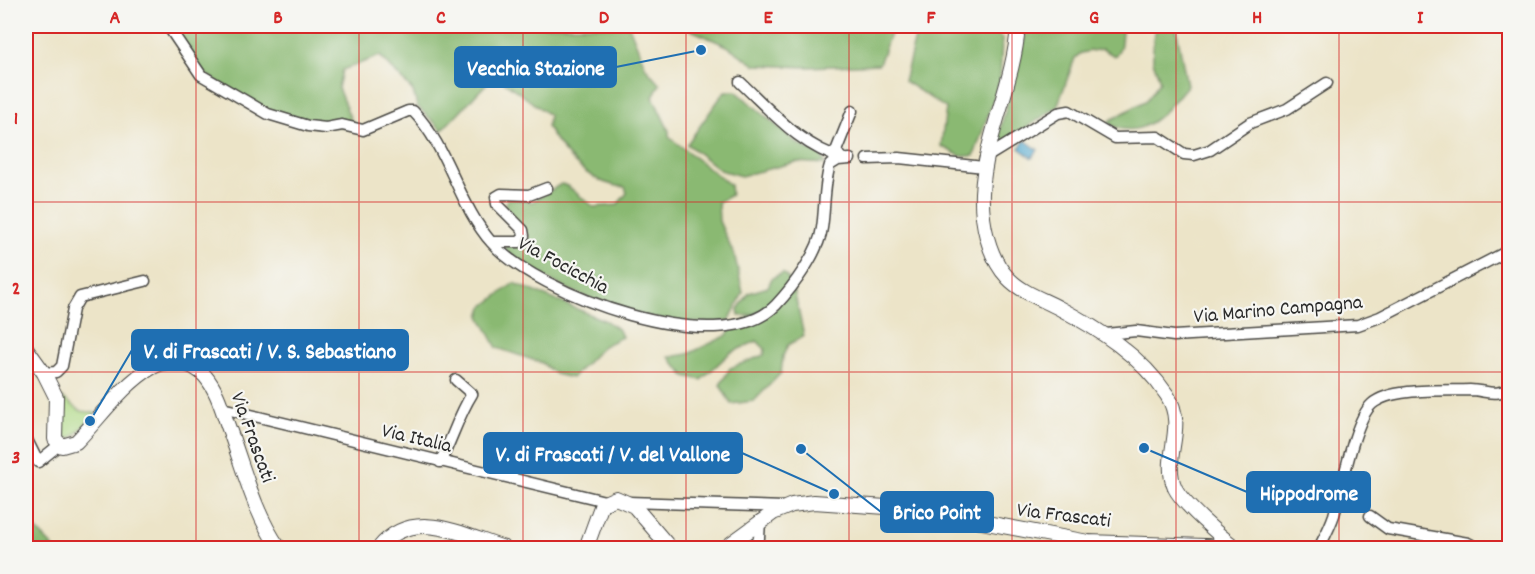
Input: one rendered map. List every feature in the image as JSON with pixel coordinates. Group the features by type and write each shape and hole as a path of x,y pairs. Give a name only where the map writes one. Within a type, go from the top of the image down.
{"main road":[{"path":"1018,26 1008,86 984,163 983,218 993,253 1004,273 1024,290 1106,334 1166,394 1176,417 1172,469 1175,487 1235,548"},
{"path":"26,348 44,373 57,400 55,436 59,445"},
{"name":"Via Frascati","path":"59,445 70,445 76,442 141,374 167,361 188,365 201,373 211,385 222,408 261,516 279,549"},
{"path":"586,549 604,501 616,498 628,502 670,549"},
{"name":"Via Frascati","path":"725,549 760,520 787,507 814,502 886,507 1088,542 1235,548"},
{"path":"379,549 401,529 425,525 504,549"}],"street":[{"name":"Via Focicchia","path":"168,26 201,75 228,93 268,114 308,126 345,125 363,130 408,111 414,111 491,242 508,258 533,274 606,309 643,319 693,326 737,323 758,317 772,309 813,255 822,231 830,167 835,161 845,159"},
{"path":"740,82 801,138 845,159"},
{"path":"867,159 898,158 984,163 1066,111 1075,113 1115,138 1158,137 1185,154 1197,155 1250,123 1287,109 1326,83"},
{"path":"845,159 836,151 852,111"},
{"path":"491,242 520,243 524,236 523,230 497,204 496,197 501,194 529,195 547,188"},
{"name":"Via Marino Campagna","path":"1106,334 1136,331 1174,336 1355,325 1380,317 1474,266 1509,250"},
{"path":"44,373 56,372 62,366 73,309 80,297 145,281"},
{"path":"440,462 452,439 460,411 472,394 456,380"},
{"path":"1319,549 1331,523 1361,421 1372,404 1383,397 1396,394 1471,390 1496,393 1509,387"},
{"name":"Via Italia","path":"222,408 604,501"},
{"path":"26,438 38,462 59,445"},
{"path":"628,502 787,507"},
{"path":"1370,516 1385,528 1468,543 1478,549"},
{"path":"755,549 760,536 760,520"}],"green space":[{"path":"172,26 629,26 646,68 660,84 653,97 669,131 669,137 730,185 731,195 718,202 719,221 735,257 743,293 729,321 701,323 641,315 581,295 527,266 504,249 507,246 528,247 528,235 505,206 508,198 532,202 561,184 566,185 594,207 617,205 627,193 625,187 600,181 579,167 561,148 547,127 549,115 495,75 442,130 417,106 413,91 380,56 342,70 338,88 354,127 322,126 261,108 197,69"},
{"path":"687,26 893,26 879,64 807,67 755,65 727,46"},
{"path":"918,26 984,26 1002,38 1000,80 974,156 960,156 941,146 946,108 904,81"},
{"path":"1028,26 1123,26 1121,45 1115,56 1102,49 1081,53 1075,58 1057,107 1005,142 1001,141 1000,130"},
{"path":"1157,26 1176,26 1187,86 1162,114 1144,127 1122,129 1109,124 1109,121 1147,100 1160,81 1153,61 1153,39"},
{"path":"725,91 736,91 798,144 822,156 825,164 796,162 741,176 720,170 687,144"},
{"path":"783,273 790,280 775,300 762,310 739,316 738,309 749,293 768,287 772,278"},
{"path":"514,283 606,321 619,330 622,337 603,346 572,378 555,374 542,363 497,348 480,316 483,307"},
{"path":"794,290 804,336 788,345 783,356 781,373 754,401 731,404 720,385 730,368 764,355 765,349 757,341 730,353 701,380 685,376 669,357 688,354 726,336 733,327"},
{"path":"63,398 81,411 96,413 74,436 67,439 60,432 65,411"},
{"path":"26,519 54,548 26,548"}],"water":[{"path":"1025,140 1038,150 1032,158 1019,148"}],"place":[{"name":"Vecchia Stazione","path":"701,50"},
{"name":"V. di Frascati / V. S. Sebastiano","path":"90,421"},
{"name":"Hippodrome","path":"1144,448"},
{"name":"Brico Point","path":"801,449"},
{"name":"V. di Frascati / V. del Vallone","path":"834,494"}]}
